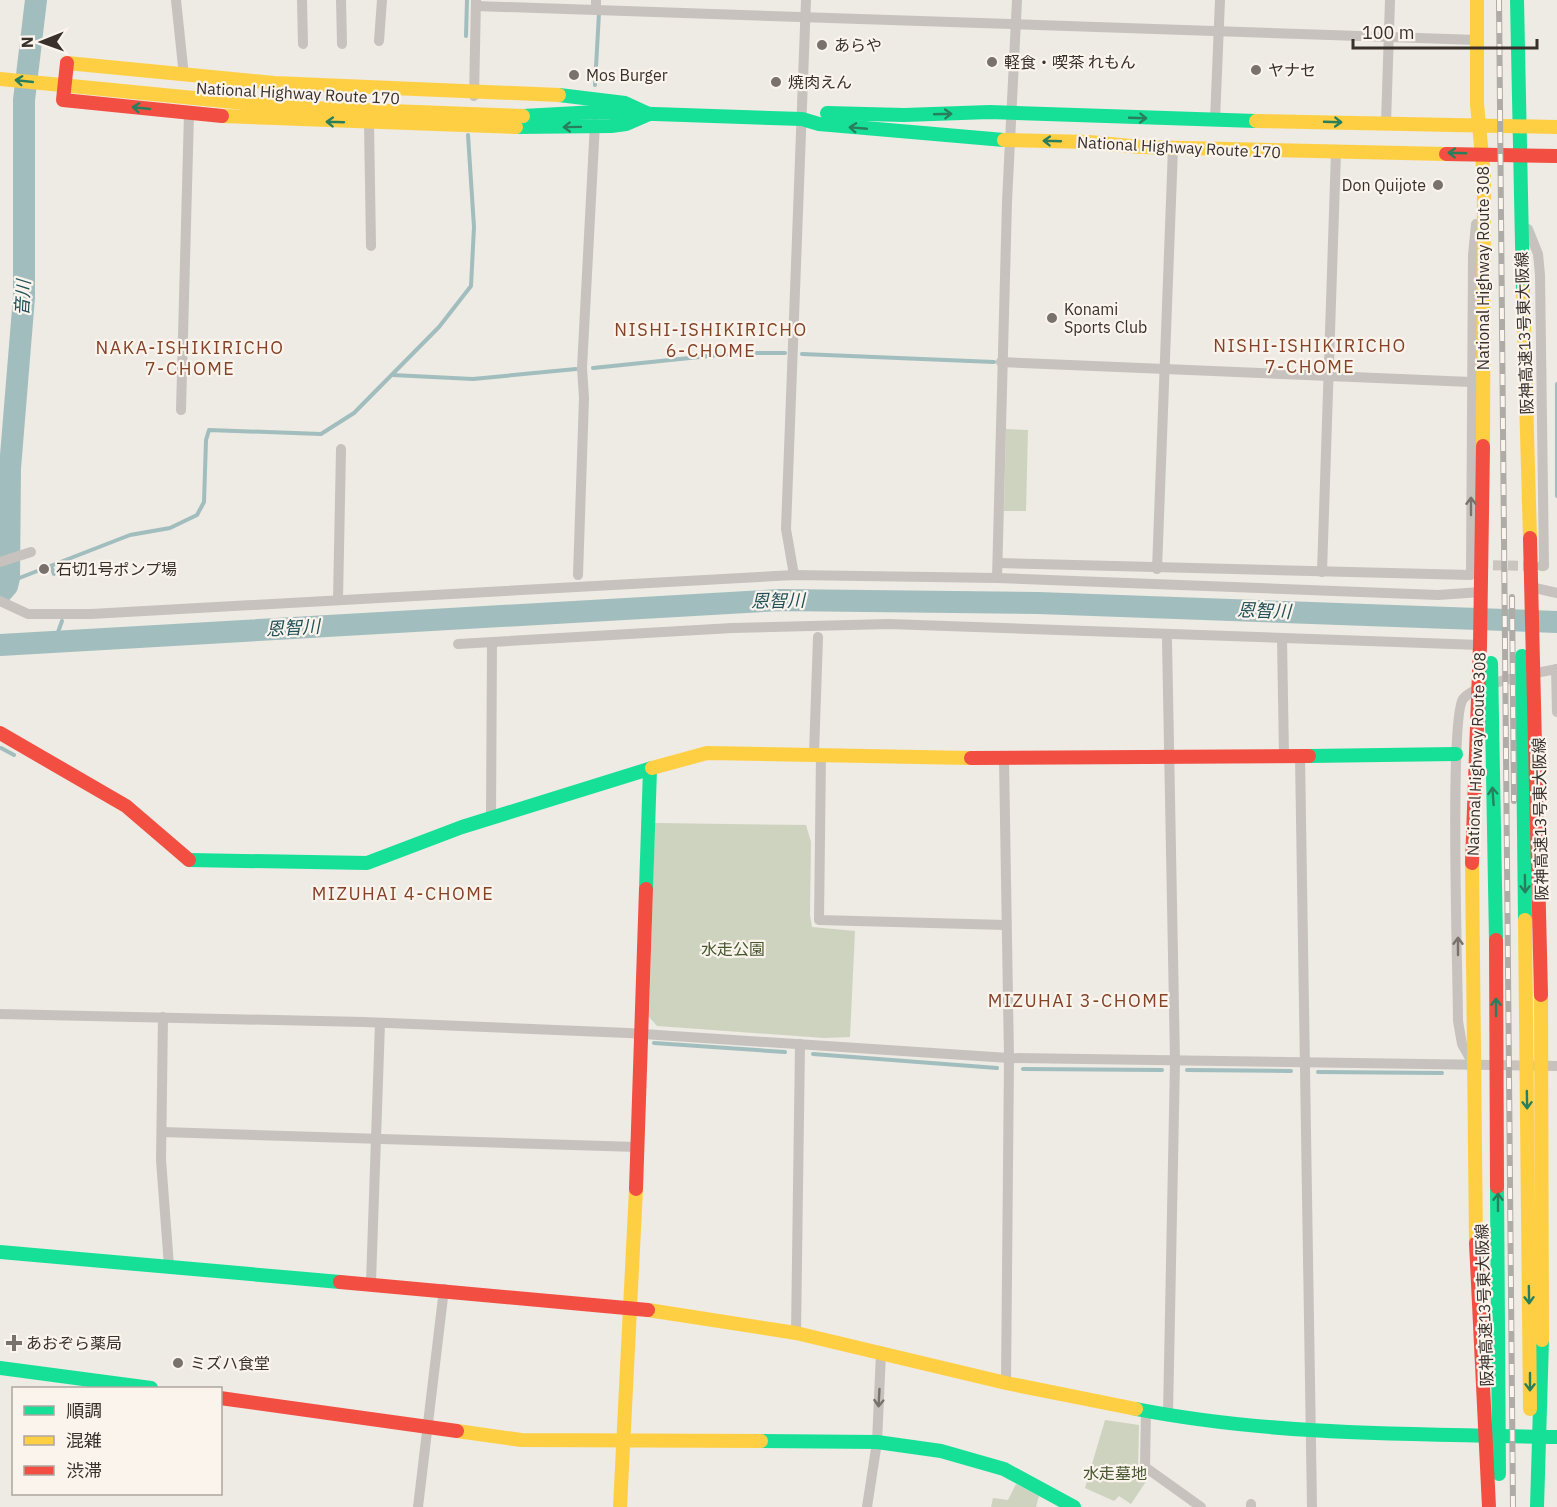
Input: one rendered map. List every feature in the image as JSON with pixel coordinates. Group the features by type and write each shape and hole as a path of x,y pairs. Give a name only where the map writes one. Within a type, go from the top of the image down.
{"main road":[{"name":"National Highway Route 308","path":"1477,0 1477,104 1484,128 1482,154 1484,215 1481,620 1472,857 1473,1064 1477,1296 1484,1436 1491,1507"},
{"path":"1484,128 1488,0"},
{"path":"1517,0 1523,129 1527,155 1528,229 1531,595 1523,765 1530,1507"},
{"path":"1523,129 1529,0"},
{"path":"68,63 274,83 474,96 591,97 633,105 650,114 626,124 595,127 369,123 189,113 63,99 68,63"},
{"name":"National Highway Route 170","path":"0,66 146,88 316,108 530,116 596,112 802,119 819,124 1010,140 1173,148 1557,156"},
{"name":"National Highway Route 170","path":"0,79 273,93 474,96 596,112"},
{"name":"National Highway Route 170","path":"802,119 819,112 904,115 1011,112 1523,129 1557,126"},
{"name":"阪神高速13号東大阪線","path":"1484,128 1477,885 1485,1367 1491,1507"},
{"name":"阪神高速13号東大阪線","path":"1523,129 1542,884 1545,1255 1544,1378 1538,1507"},
{"path":"1527,155 1515,177 1531,595 1542,766 1553,1066 1553,1436 1547,1507"},
{"path":"1481,620 1491,651 1495,827 1499,1507"},
{"path":"0,733 128,806 191,861 367,863 491,818 707,753 1004,759 1456,754"},
{"path":"620,1507 632,1307 650,769"},
{"path":"0,1252 371,1282 632,1307 796,1333 1006,1383 1168,1415 1310,1431 1553,1436"},
{"path":"0,1368 137,1387"},
{"path":"222,1398 521,1440 877,1442 941,1450 1004,1469 1074,1507"}],"street":[{"path":"176,0 184,76"},
{"path":"302,0 303,44"},
{"path":"340,0 342,44"},
{"path":"379,41 382,0"},
{"path":"794,575 786,529 806,0"},
{"path":"997,578 1001,362 1017,0"},
{"path":"1215,120 1220,0"},
{"path":"1386,123 1390,0"},
{"path":"474,96 476,3 596,5 806,17 1219,33 1478,40"},
{"path":"578,575 584,398 582,368 596,112"},
{"path":"181,410 189,113"},
{"path":"369,123 371,246"},
{"path":"1157,569 1173,148"},
{"path":"1322,572 1336,152"},
{"path":"998,563 1157,569 1471,575 1473,244 1476,225 1484,215"},
{"path":"1528,229 1538,254 1540,275 1544,566 1540,566"},
{"path":"1001,362 1163,367 1471,382"},
{"path":"338,600 341,449"},
{"path":"0,562 32,552"},
{"path":"2,602 28,614 91,614 794,575 997,578 1438,595 1481,594"},
{"path":"1531,595 1557,593"},
{"path":"458,644 732,628 889,624 1480,645"},
{"path":"818,637 819,920 1006,925"},
{"path":"1282,639 1284,756"},
{"path":"1167,640 1175,1061 1168,1415"},
{"path":"491,818 492,642"},
{"path":"1473,1064 1462,1044 1458,1030 1456,754 1460,707 1471,692 1556,669 1557,712"},
{"path":"1300,756 1312,1507"},
{"path":"1004,759 1009,1058 1006,1383"},
{"path":"0,1014 380,1023 641,1033 1009,1058 1553,1066"},
{"path":"163,1017 161,1161 169,1266"},
{"path":"371,1282 374,1139 380,1023"},
{"path":"796,1333 800,1044"},
{"path":"162,1132 637,1147"},
{"path":"418,1507 444,1289"},
{"path":"867,1507 877,1442 881,1353"},
{"path":"1146,1410 1145,1467 1201,1507"}],"green space":[{"path":"1006,429 1028,430 1026,511 1004,511"},
{"name":"水走公園","path":"655,823 806,825 811,842 810,915 812,927 855,931 850,1037 824,1038 657,1026 649,1017"},
{"name":"水走墓地","path":"1105,1420 1139,1425 1138,1468 1149,1477 1131,1504 1119,1496 1114,1501 1085,1488"},
{"path":"1016,1484 1039,1496 1036,1507 991,1507 993,1498 1008,1500"}],"waterway":[{"name":"音川","path":"0,594 7,586 9,578 10,468 24,297 24,100 36,0"},
{"path":"466,36 467,0"},
{"path":"595,85 599,13"},
{"path":"9,582 130,535 170,528 197,515 204,502 206,440 209,430 321,434 354,413 439,327 471,286 474,227 468,135"},
{"path":"593,368 738,353 785,353"},
{"path":"802,354 994,362"},
{"path":"392,375 473,379 576,369"},
{"path":"1557,384 1557,496"},
{"path":"51,566 54,574"},
{"path":"1,577 9,570"},
{"name":"恩智川","path":"0,645 780,600 1038,603 1557,622"},
{"path":"51,642 57,635 62,621"},
{"path":"1,748 14,755"},
{"path":"654,1043 785,1052"},
{"path":"813,1054 997,1068"},
{"path":"1023,1069 1162,1070"},
{"path":"1187,1070 1291,1071"},
{"path":"1318,1072 1442,1073"}],"tunnel":[{"path":"1478,565 1534,566"}],"railway":[{"path":"1499,0 1513,1507"},
{"path":"1512,597 1514,801"}],"traffic: fast":[{"path":"1517,0 1523,292"},
{"path":"516,127 611,126 626,124 649,114 625,103 559,95"},
{"path":"523,116 596,112 802,119 819,124 1004,140"},
{"path":"827,113 904,115 990,112 1256,121"},
{"path":"1522,656 1525,920"},
{"path":"1491,663 1496,940"},
{"path":"1309,756 1456,754"},
{"path":"189,860 367,863 462,827 652,768"},
{"path":"646,889 650,769"},
{"path":"1497,1187 1499,1474"},
{"path":"0,1252 340,1282"},
{"path":"1537,1507 1542,1340"},
{"path":"0,1368 143,1387"},
{"path":"1136,1409 1188,1418 1293,1429 1398,1434 1557,1437"},
{"path":"761,1441 877,1442 941,1451 1004,1469 1074,1507"}],"traffic: slow":[{"path":"1477,0 1477,104 1484,177 1483,446"},
{"path":"67,63 274,83 559,95"},
{"path":"0,79 285,107 523,116"},
{"path":"222,116 516,127"},
{"path":"1256,121 1557,127"},
{"path":"1004,140 1089,142 1141,147 1446,154"},
{"path":"1523,292 1530,538"},
{"path":"652,768 707,753 971,758"},
{"path":"1472,863 1476,1243"},
{"path":"1525,920 1530,1409"},
{"path":"1541,995 1542,1340"},
{"path":"620,1507 636,1189"},
{"path":"648,1310 796,1333 1006,1383 1136,1409"},
{"path":"457,1431 521,1440 761,1441"}],"traffic: jam":[{"path":"67,63 63,100 222,116"},
{"path":"1446,154 1557,156"},
{"path":"1472,863 1480,645 1483,446"},
{"path":"1530,538 1541,995"},
{"path":"0,733 126,806 189,860"},
{"path":"971,758 1309,756"},
{"path":"636,1189 646,889"},
{"path":"1496,940 1497,1187"},
{"path":"1476,1243 1489,1507"},
{"path":"340,1282 648,1310"},
{"path":"222,1398 457,1431"}],"place":[{"name":"あらや","path":"822,45"},
{"name":"軽食・喫茶 れもん","path":"992,62"},
{"name":"ヤナセ","path":"1256,70"},
{"name":"Mos Burger","path":"574,75"},
{"name":"焼肉えん","path":"776,82"},
{"name":"Don Quijote","path":"1438,185"},
{"name":"Konami Sports Club","path":"1052,318"},
{"name":"石切1号ポンプ場","path":"44,569"},
{"name":"あおぞら薬局","path":"14,1343"},
{"name":"ミズハ食堂","path":"178,1363"}],"district":[{"name":"NISHI-ISHIKIRICHO 6-CHOME","path":"711,340"},
{"name":"NISHI-ISHIKIRICHO 7-CHOME","path":"1310,356"},
{"name":"NAKA-ISHIKIRICHO 7-CHOME","path":"190,358"},
{"name":"MIZUHAI 4-CHOME","path":"403,894"},
{"name":"MIZUHAI 3-CHOME","path":"1079,1001"}]}
